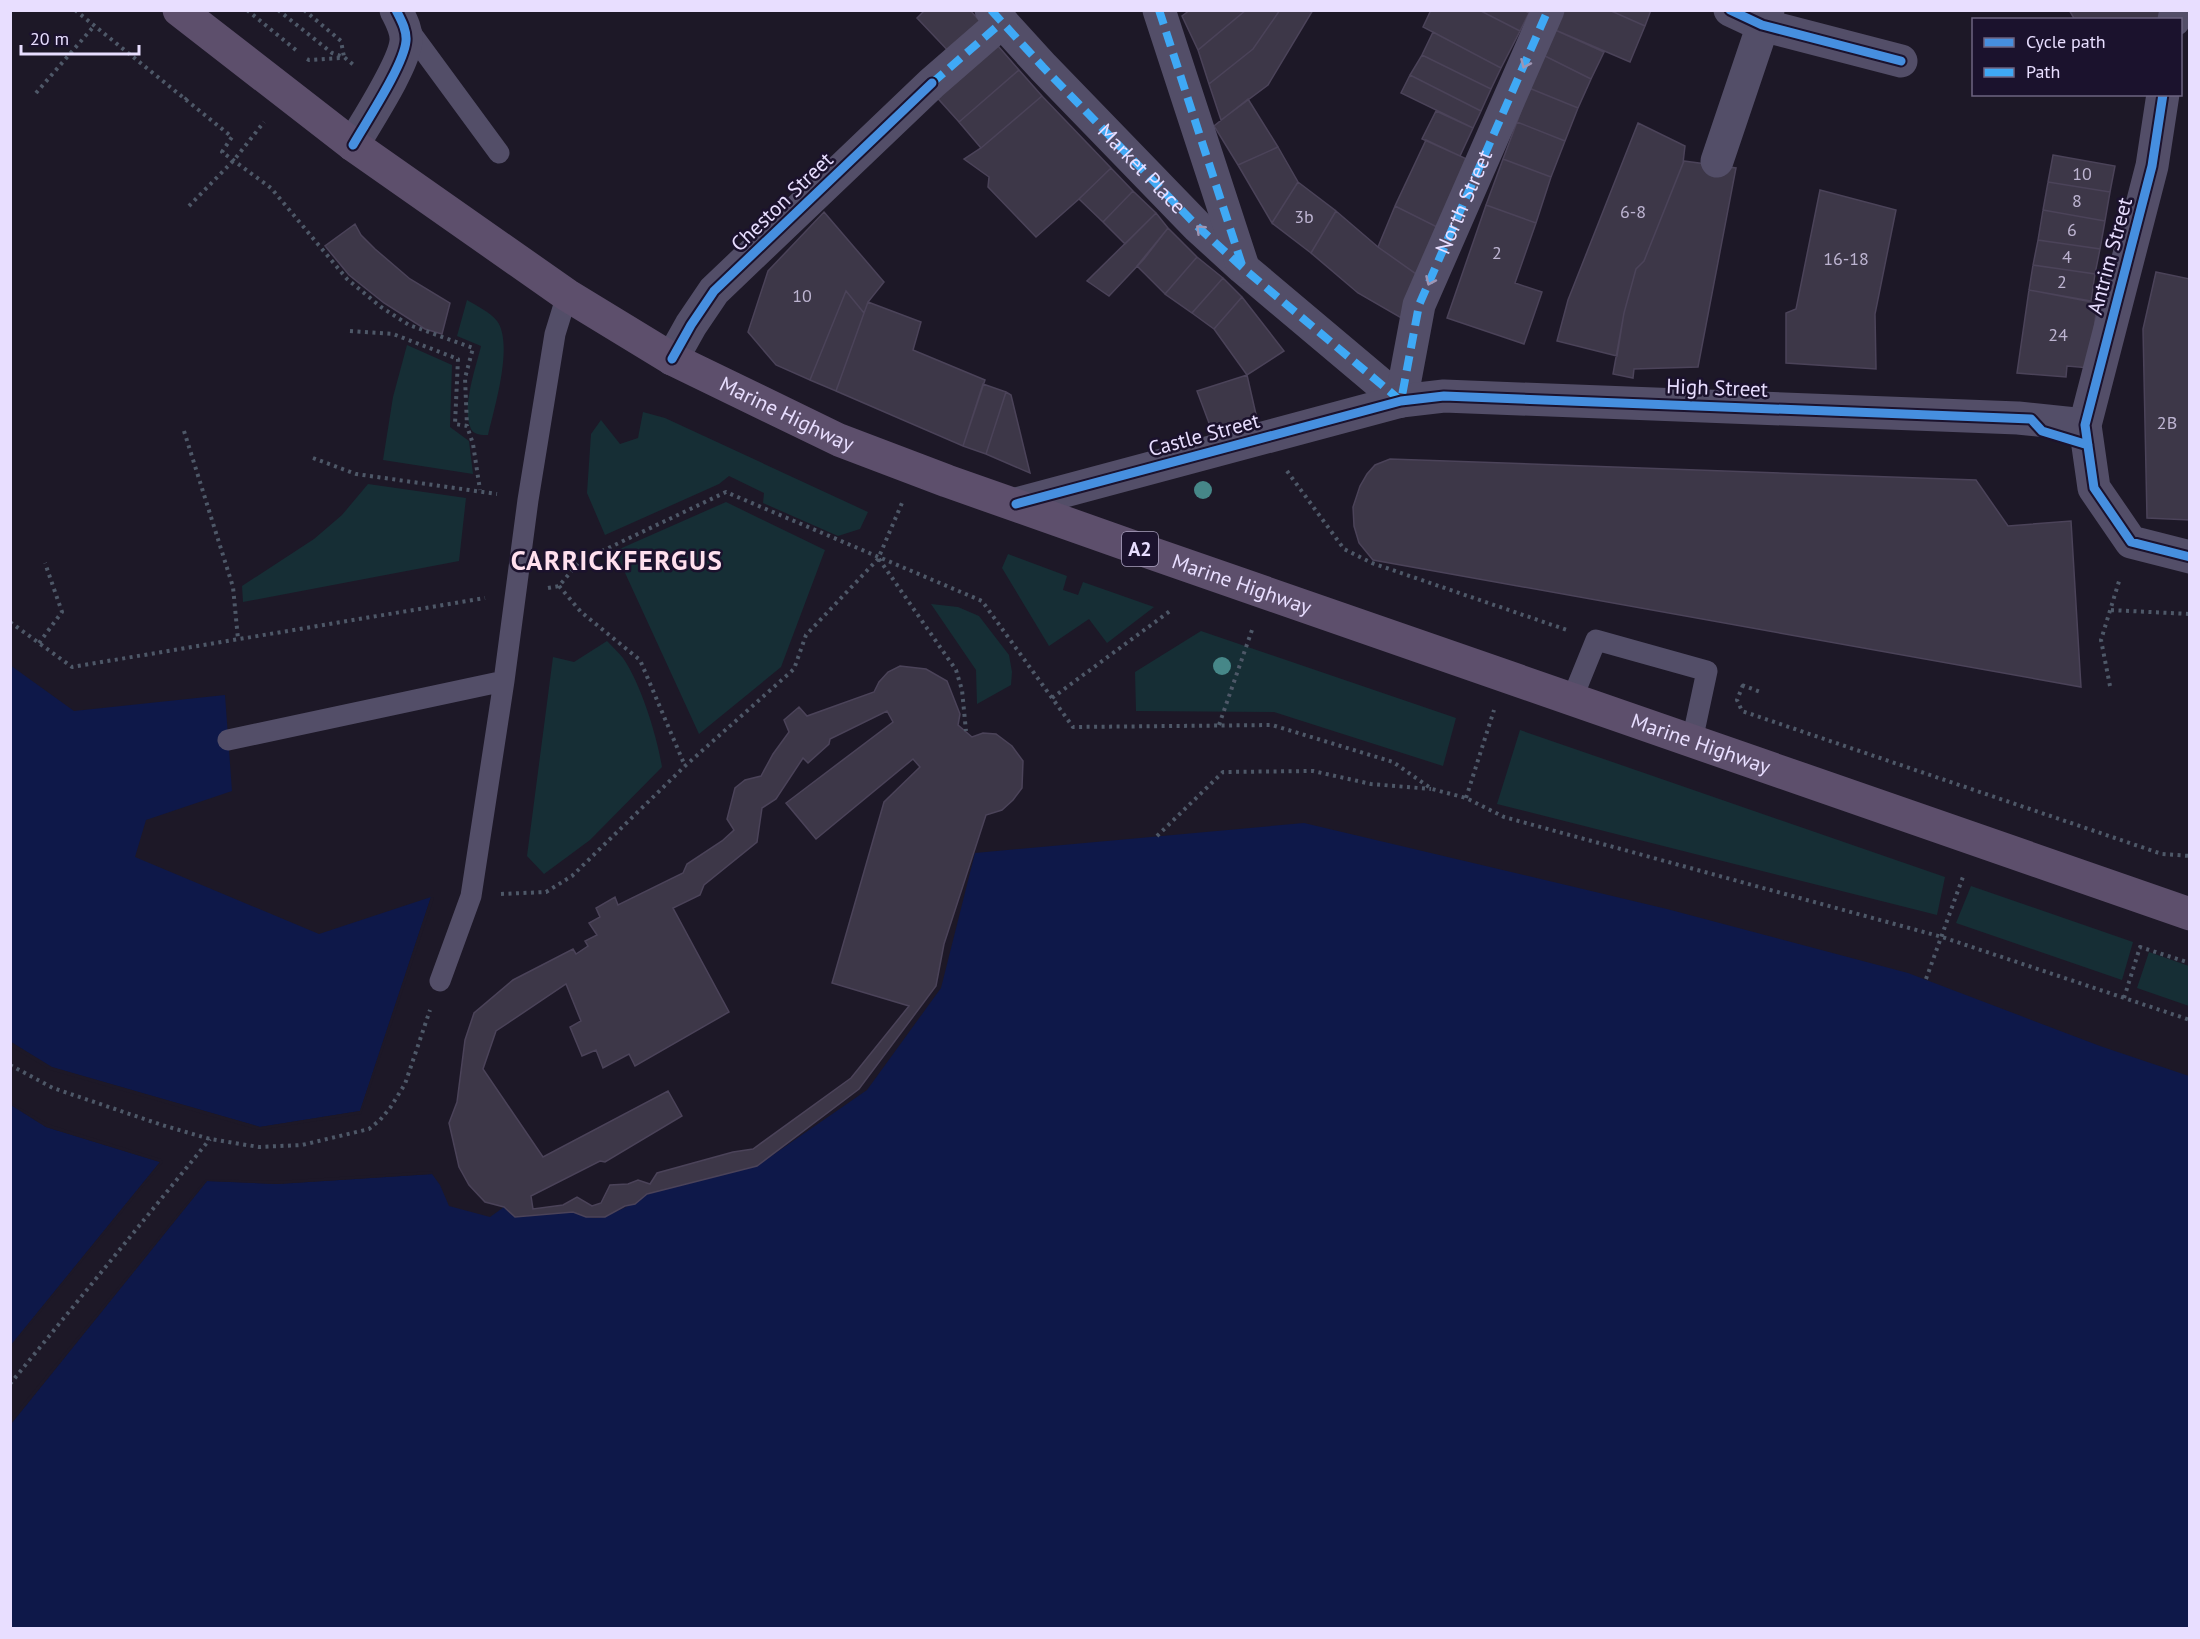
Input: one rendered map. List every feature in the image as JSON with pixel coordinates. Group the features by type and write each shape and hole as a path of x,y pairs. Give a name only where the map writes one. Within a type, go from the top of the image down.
{"main road":[{"name":"Marine Highway","path":"179,10 352,145 567,295 672,359 839,440 1265,593 2190,914"}],"street":[{"name":"Market Place","path":"1159,10 1243,268"},
{"name":"North Street","path":"1401,401 1419,305 1548,10"},
{"path":"1730,10 1765,18 1901,61"},
{"path":"352,145 401,59 406,42 399,16"},
{"name":"Market Place","path":"996,17 1197,226 1243,268 1401,401"},
{"name":"Cheston Street","path":"672,359 714,291 932,83 996,17"},
{"path":"1717,161 1765,18"},
{"name":"Antrim Street","path":"2085,425 2152,166 2163,96"},
{"name":"High Street","path":"1401,401 1444,396 2019,418 2085,425"},
{"name":"Castle Street","path":"1016,504 1401,401"},
{"path":"2085,425 2094,488 2131,542 2190,557"}],"lane":[{"path":"399,16 499,153"},
{"path":"440,981 471,896 517,594 528,500 555,334 567,295"},
{"path":"1572,699 1596,639 1707,671 1692,741"},
{"path":"228,740 504,681"}],"path":[{"path":"75,10 232,137 222,152 271,188 347,279 409,325 473,348 465,378 467,426 473,444 480,490"},
{"path":"247,10 309,60 344,57"},
{"path":"278,10 332,53 344,57"},
{"path":"304,10 341,41 344,57"},
{"path":"36,93 94,26"},
{"path":"185,100 190,95"},
{"path":"189,206 244,148"},
{"path":"350,331 393,334 458,359 455,423 467,426"},
{"path":"184,431 233,587 238,639"},
{"path":"1272,436 1274,454 1344,549 1372,563 1596,639"},
{"path":"313,459 356,474 480,490 528,500"},
{"path":"471,896 546,892 572,876 685,766 794,669 806,635 878,559 916,469"},
{"path":"10,622 72,667 517,594 559,586 579,562 726,492 982,602 1073,727 1272,725 1393,762 1432,789"},
{"path":"2110,686 2101,640 2131,542"},
{"path":"878,559 956,670 962,690 966,731"},
{"path":"39,643 62,612 45,563"},
{"path":"559,586 581,612 640,660 685,766"},
{"path":"1219,725 1265,593"},
{"path":"2110,610 2190,614"},
{"path":"1052,698 1170,611"},
{"path":"1466,798 1506,676"},
{"path":"1743,685 1737,700 1742,711 2162,854 2190,856"},
{"path":"1157,836 1223,772 1313,771 1371,784 1432,789 1466,798 1504,817 1942,937 2190,1020"},
{"path":"1926,979 1976,840"},
{"path":"2124,998 2140,947 2190,963"},
{"path":"10,1065 54,1088 210,1139 259,1147 302,1145 369,1129 390,1108 405,1084 440,981"},
{"path":"10,1384 210,1139"}],"shaded area":[{"path":"467,300 494,318 502,331 504,345 501,377 488,435 474,432 468,421 468,399 481,346 457,336"},
{"path":"407,345 452,365 450,427 469,441 473,474 383,460 393,397"},
{"path":"643,412 665,418 868,512 860,529 838,536 763,503 764,493 729,476 719,484 605,535 587,493 591,434 601,420 620,444 638,438"},
{"path":"368,484 466,498 459,561 243,602 242,586 314,539 342,515"},
{"path":"726,502 825,550 781,667 699,734 615,551"},
{"path":"1008,554 1067,576 1063,590 1078,595 1083,582 1154,607 1107,643 1089,619 1049,646 1002,568"},
{"path":"931,604 958,607 979,616 1009,655 1012,672 1011,685 977,704 976,670"},
{"path":"1201,631 1456,718 1443,766 1274,712 1136,711 1135,672"},
{"path":"607,641 623,658 636,682 652,726 662,767 590,840 544,874 527,856 553,657 574,662"},
{"path":"10,665 74,711 225,695 232,791 146,820 135,857 319,934 431,897 360,1111 260,1127 51,1067 11,1042"},
{"path":"1520,730 1945,877 1937,915 1497,804"},
{"path":"1304,823 1667,909 1908,973 2100,1046 2189,1076 2189,1628 11,1628 11,1424 207,1181 277,1184 432,1174 440,1185 449,1206 490,1217 504,1207 515,1217 567,1212 593,1218 601,1217 630,1205 647,1194 757,1166 867,1090 941,988 975,853"},
{"path":"1971,886 2133,942 2122,980 1956,923"},
{"path":"2149,952 2189,966 2189,1006 2137,988"},
{"path":"11,1105 46,1127 160,1162 11,1345"}],"pier":[{"path":"431,897 434,898 361,1114 259,1130 50,1070 10,1046 11,1042 52,1067 260,1127 360,1111"},
{"path":"10,1102 48,1124 161,1159 163,1162 11,1348 11,1345 160,1162 46,1127 11,1105"},
{"path":"433,1171 432,1174 277,1184 207,1181 11,1424 10,1420 206,1179 277,1181"}],"building":[{"path":"925,10 970,10 986,28 954,57 917,18"},
{"path":"1190,10 1246,10 1198,50 1182,16"},
{"path":"1246,10 1280,10 1253,49 1209,84 1198,50"},
{"path":"1280,10 1313,10 1268,85 1221,120 1209,84 1253,49"},
{"path":"1431,10 1479,10 1520,31 1501,68 1423,27"},
{"path":"1479,10 1524,10 1529,13 1520,31"},
{"path":"1561,10 1609,10 1645,26 1630,62 1553,29"},
{"path":"1609,10 1651,10 1645,26"},
{"path":"2069,10 2163,10 2162,18 2074,18"},
{"path":"1553,29 1604,52 1591,79 1541,54"},
{"path":"1433,32 1501,68 1491,89 1422,55"},
{"path":"992,39 1019,70 959,122 932,92"},
{"path":"1541,54 1591,79 1578,108 1529,88"},
{"path":"1422,55 1491,89 1481,111 1410,75"},
{"path":"1019,70 1042,96 981,148 959,122"},
{"path":"1410,75 1481,111 1473,128 1401,93"},
{"path":"1529,88 1578,108 1565,141 1517,122"},
{"path":"1042,96 1111,168 1036,237 988,187 989,177 964,159 981,148"},
{"path":"1248,99 1278,147 1238,165 1214,126"},
{"path":"1436,111 1473,128 1460,156 1422,139"},
{"path":"1517,122 1565,141 1551,177 1503,159"},
{"path":"1638,123 1685,146 1683,163 1644,261 1636,269 1624,313 1617,356 1557,341 1568,300"},
{"path":"1426,140 1471,161 1439,228 1395,206"},
{"path":"1278,147 1298,182 1272,223 1238,165"},
{"path":"2053,155 2115,166 2110,192 2048,182"},
{"path":"1503,159 1551,177 1536,223 1486,205"},
{"path":"1684,161 1736,168 1698,367 1634,369 1633,378 1613,374 1624,313 1636,269 1644,261"},
{"path":"1111,168 1133,191 1103,222 1079,199"},
{"path":"1298,182 1336,211 1311,253 1272,223"},
{"path":"2048,182 2110,192 2105,221 2043,210"},
{"path":"1820,190 1896,210 1875,314 1876,369 1786,363 1786,313 1796,309"},
{"path":"1133,191 1156,213 1125,244 1103,222"},
{"path":"1486,205 1536,223 1515,283 1542,292 1524,344 1447,318"},
{"path":"1395,206 1439,228 1419,276 1378,247"},
{"path":"2043,210 2105,221 2100,249 2038,240"},
{"path":"1336,211 1378,247 1419,276 1403,319 1358,293 1311,253"},
{"path":"824,212 884,282 868,302 864,313 846,291 810,380 776,365 748,332 768,271"},
{"path":"1156,213 1168,228 1144,259 1109,296 1087,281"},
{"path":"355,224 361,235 375,249 410,279 450,303 442,334 425,329 384,303 349,275 325,246"},
{"path":"1168,228 1197,257 1165,294 1137,266"},
{"path":"2038,240 2100,249 2095,274 2033,265"},
{"path":"1197,257 1223,278 1192,313 1165,294"},
{"path":"2033,265 2095,274 2091,301 2029,290"},
{"path":"2156,272 2190,279 2190,520 2147,518 2143,329"},
{"path":"1223,278 1242,297 1214,329 1192,313"},
{"path":"2029,290 2097,303 2090,368 2067,366 2066,377 2017,373"},
{"path":"846,291 864,313 836,391 810,380"},
{"path":"1242,297 1284,351 1247,375 1214,329"},
{"path":"868,302 921,322 913,350 985,380 963,446 836,391"},
{"path":"1247,375 1260,432 1215,439 1197,391"},
{"path":"983,384 1006,392 986,454 963,446"},
{"path":"1006,392 1011,395 1030,473 986,454"},
{"path":"1390,459 1976,480 2008,526 2071,521 2081,687 1373,560 1359,543 1354,526 1353,507 1367,474 1375,465"},
{"path":"900,666 926,669 947,681 960,714 958,725 972,737 983,733 996,734 1012,746 1023,761 1022,788 1002,810 986,815 944,944 936,986 859,1089 757,1166 647,1194 635,1204 625,1206 605,1217 586,1217 573,1212 515,1217 504,1207 485,1202 469,1185 459,1167 449,1123 457,1102 465,1040 474,1013 513,980 573,949 576,954 588,946 585,941 597,935 589,923 600,917 596,908 615,897 618,905 683,873 687,864 722,841 734,830 727,819 735,788 745,780 761,776 789,732 784,720 799,707 807,716 874,692 888,672","holes":["887,711 893,722 786,803 816,839 913,759 920,767 884,802 832,983 909,1006 851,1078 753,1149 733,1152 657,1173 650,1184 638,1180 628,1184 610,1185 601,1203 592,1206 577,1197 563,1205 533,1209 531,1196 600,1161 605,1162 682,1116 668,1091 543,1157 483,1069 496,1031 566,984 581,1021 570,1027 582,1056 596,1050 603,1068 629,1054 635,1066 729,1012 673,908 700,895 704,885 757,842 762,808 776,799 803,758 808,763 829,744 830,739"]}],"marked path":[{"path":"991,10 1197,226 1243,268 1401,401 1419,305 1548,10"},
{"path":"1159,10 1242,265"},
{"path":"932,83 1001,23"}],"cycle path":[{"path":"353,145 392,78 404,51 406,33 396,10"},
{"path":"1730,10 1762,25 1901,61"},
{"path":"672,359 714,291 932,83"},
{"path":"2163,96 2152,166 2085,425 2094,488 2131,542 2190,557"},
{"path":"1016,504 1401,401 1444,396 2031,419 2042,431 2088,445"}],"district":[{"name":"CARRICKFERGUS","path":"617,561"}]}
